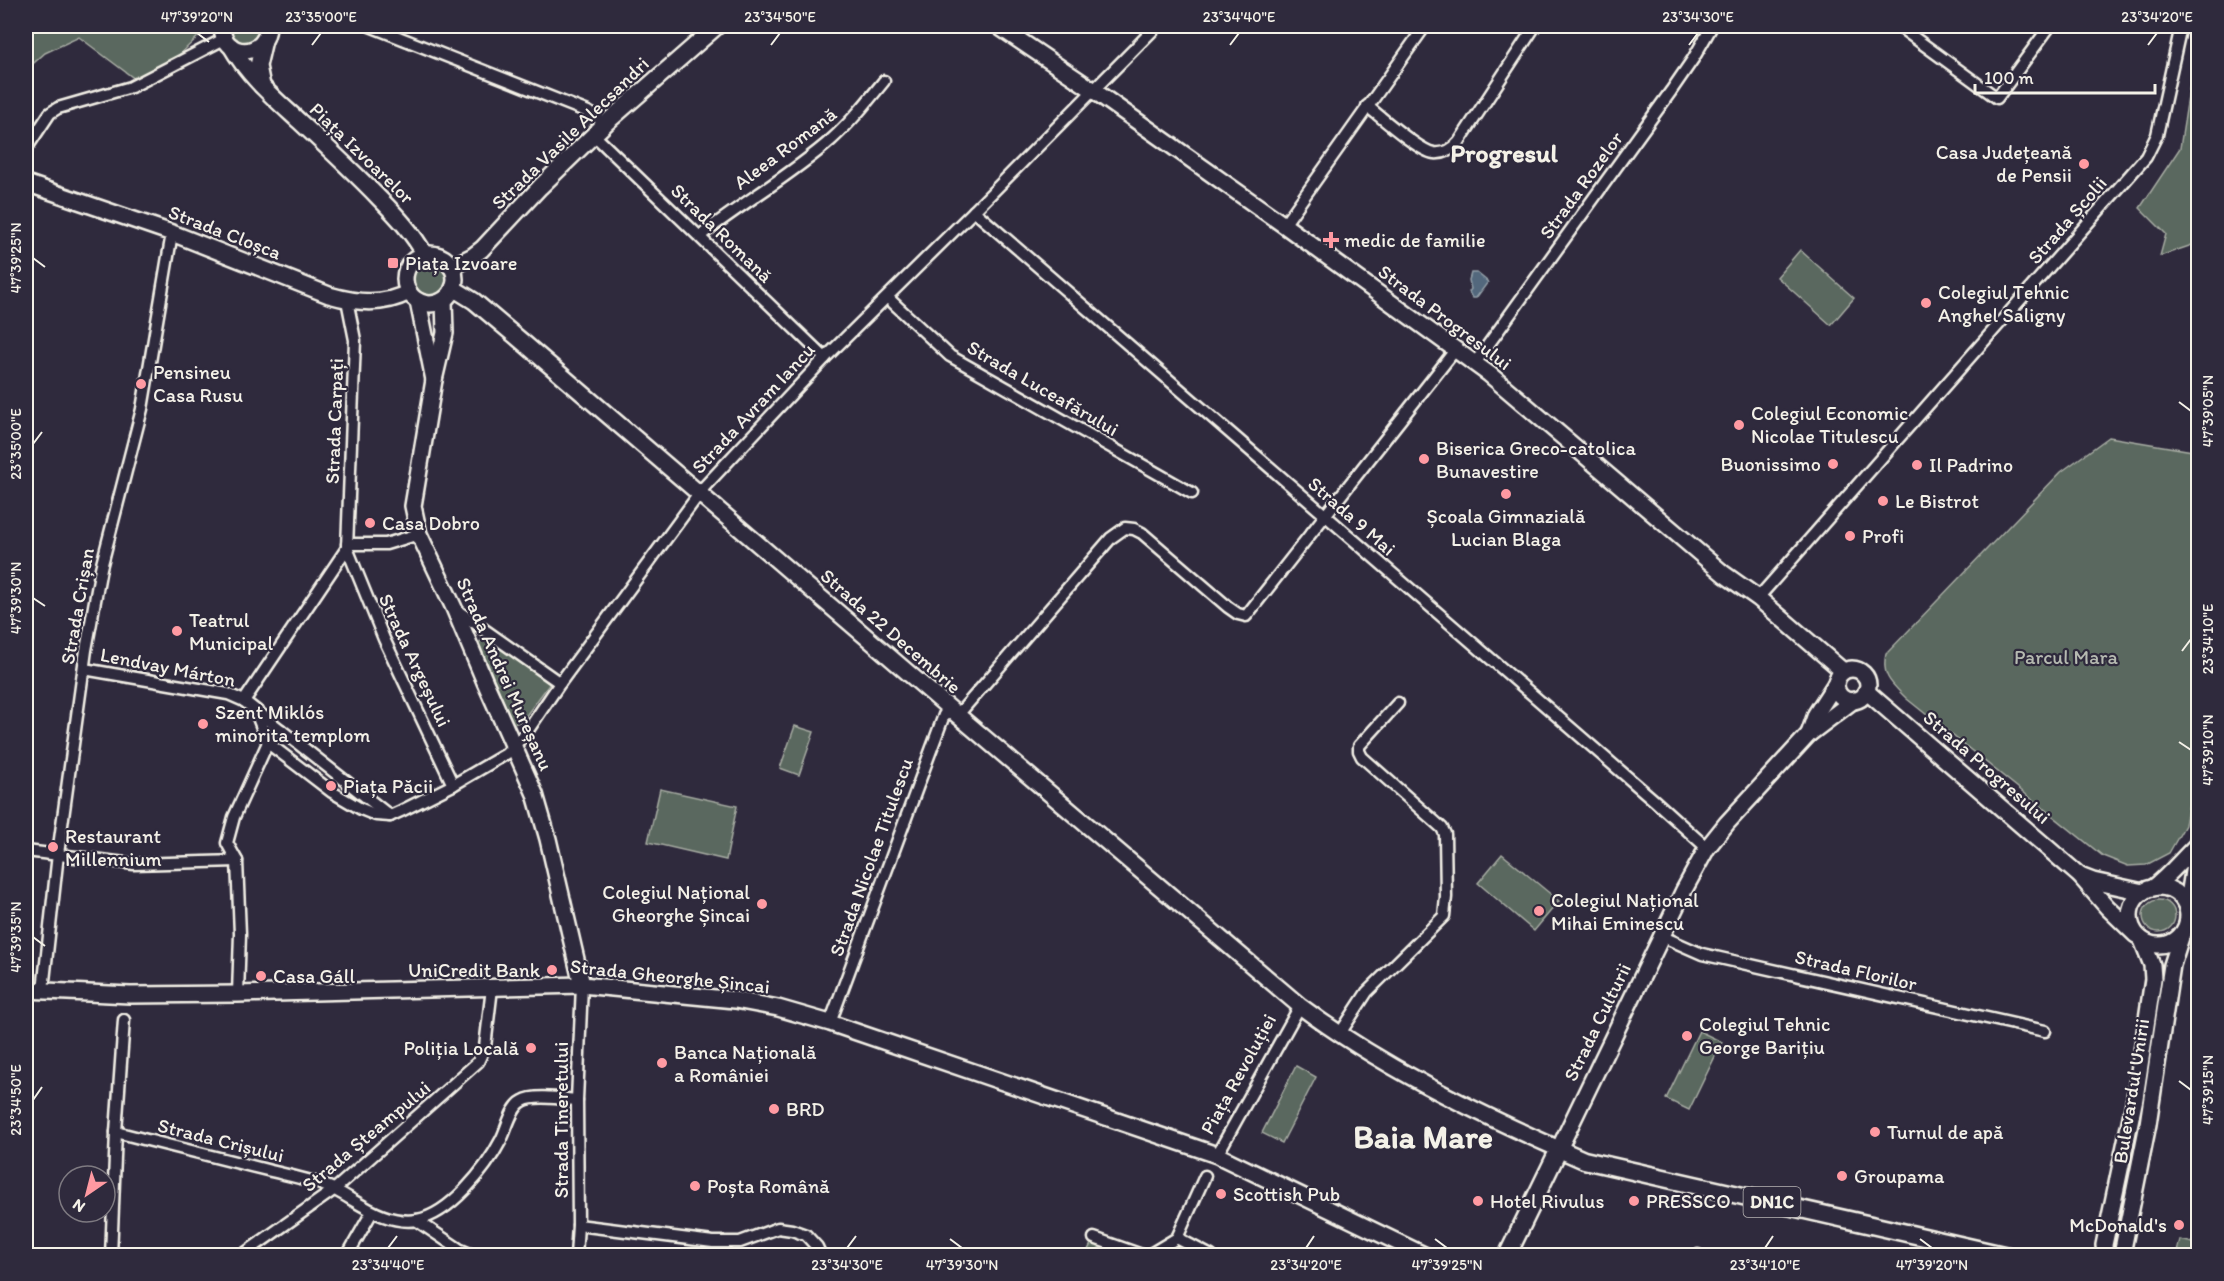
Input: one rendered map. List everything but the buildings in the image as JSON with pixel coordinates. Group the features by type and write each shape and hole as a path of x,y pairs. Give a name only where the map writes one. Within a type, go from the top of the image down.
{"main road":[{"name":"Strada Vasile Alecsandri","path":"452,267 482,249 540,187 606,123 717,26"},
{"name":"Strada Progresului","path":"998,26 1093,90 1475,363 1724,574 1758,598 1840,677 1841,696 1860,696 2080,876 2107,907 2139,937"},
{"path":"226,37 243,51 251,50 266,33"},
{"path":"262,86 259,61 266,33"},
{"name":"Piața Izvoarelor","path":"226,37 242,65 402,221 425,255"},
{"name":"Strada Cloșca","path":"26,183 172,233 312,290 347,300 370,303 414,296"},
{"path":"425,255 440,257 452,267 455,279 449,294 434,304 414,296 405,279 409,266 425,255"},
{"name":"Strada Andrei Mureșanu","path":"449,294 445,333 434,380 413,506 419,534 454,608 535,794 582,984"},
{"name":"Strada 22 Decembrie","path":"449,294 474,301 1300,1006"},
{"name":"Strada Andrei Mureșanu","path":"414,296 434,380"},
{"name":"Strada Progresului","path":"1840,677 1853,669 1862,673 1867,681 1860,696"},
{"name":"Strada Culturii","path":"1809,734 1816,714 1840,677"},
{"name":"Strada Culturii","path":"1507,1256 1683,890 1707,848 1809,734 1860,696"},
{"name":"Bulevardul Unirii","path":"2105,1256 2104,1245 2135,1098 2153,980 2152,965 2130,921 2130,912 2133,904 2168,876 2198,842"},
{"name":"Bulevardul Unirii","path":"2120,1256 2144,1148 2172,965 2186,926 2198,842"},
{"name":"Strada Progresului","path":"2080,876 2093,881 2148,890"},
{"path":"2148,890 2162,888 2177,894 2187,909"},
{"path":"2139,937 2159,945 2176,940 2182,934"},
{"name":"Strada Gheorghe Șincai","path":"26,990 130,995 238,994 582,984 735,1000 778,1008 830,1023 1217,1155"},
{"name":"Piața Revoluției","path":"1300,1006 1339,1035 1491,1118 1559,1149"},
{"name":"DN1C","path":"1559,1149 1584,1160 2008,1256"},
{"name":"Piața Revoluției","path":"1217,1155 1426,1256"}],"street":[{"path":"370,26 588,112 606,123"},
{"name":"Strada Avram Iancu","path":"390,816 453,785 506,754 514,746 526,733 698,493 825,358 974,212 1157,26"},
{"path":"1284,225 1425,26"},
{"path":"1367,106 1421,148 1432,153 1444,153 1453,148 1466,133 1535,26"},
{"name":"Strada Rozelor","path":"1475,363 1671,91 1712,26"},
{"path":"1901,28 1997,98 2050,26"},
{"name":"Strada Școlii","path":"1758,598 2146,157 2157,135 2181,26"},
{"path":"26,149 50,113 58,108 131,87 226,37"},
{"name":"Aleea Romană","path":"700,236 736,207 777,182 830,141 884,81"},
{"name":"Strada Romană","path":"594,135 825,358"},
{"name":"Strada 9 Mai","path":"974,212 1656,801 1707,848"},
{"name":"Strada Crișan","path":"43,990 58,854 101,568 142,409 172,233"},
{"name":"Strada Luceafărului","path":"888,298 950,356 1192,493"},
{"name":"Strada Carpați","path":"347,300 355,340 347,546"},
{"path":"1326,517 1456,349"},
{"name":"Strada Nicolae Titulescu","path":"830,1023 944,715 963,709 1111,538 1125,528 1142,533 1228,607 1246,616 1326,517"},
{"path":"390,816 244,701 347,546 386,544 419,534"},
{"name":"Strada Argeșului","path":"347,546 384,639 453,785"},
{"path":"454,608 560,683"},
{"name":"Lendvay Márton","path":"84,669 228,694 244,701"},
{"path":"1339,1035 1367,992 1440,922 1444,912 1446,897 1442,828 1359,752 1359,746 1398,703"},
{"path":"255,710 268,743 333,792 361,809 376,815 390,816"},
{"path":"238,994 240,934 237,861 227,843 230,830 268,743 272,735 281,730"},
{"path":"361,809 366,802 366,797"},
{"path":"26,851 134,864 237,861"},
{"name":"Strada Florilor","path":"1661,936 1702,954 2045,1031"},
{"name":"Strada Tineretului","path":"576,1256 578,1225 577,1100 582,984"},
{"name":"Strada Șteampului","path":"241,1256 335,1189 478,1062 485,1047 492,988"},
{"name":"Piața Revoluției","path":"1217,1155 1300,1006"},
{"path":"111,1256 116,1132 124,1020"},
{"path":"416,1220 436,1213 456,1198 481,1171 521,1101 531,1098 577,1100"},
{"name":"Strada Crișului","path":"116,1132 335,1189 372,1212 393,1219 416,1220"},
{"path":"1094,1239 1146,1256 1177,1238 1205,1176"},
{"path":"347,1256 372,1212"},
{"path":"416,1220 459,1249 475,1256"},
{"path":"578,1225 713,1242 740,1242 778,1228 806,1235 817,1247 821,1256"},
{"path":"1177,1238 1211,1256"}],"green space":[{"path":"26,26 200,26 205,30 178,56 135,79 79,37 45,53 26,70"},
{"path":"227,26 262,26 261,34 248,45 232,41"},
{"path":"2198,33 2198,243 2160,256 2166,234 2140,208 2180,148"},
{"path":"1800,250 1854,298 1831,325 1777,277"},
{"path":"430,260 443,266 449,279 443,292 430,298 417,292 411,279 417,266"},
{"name":"Parcul Mara","path":"2109,437 2198,452 2198,755 2185,825 2169,853 2146,865 2128,866 2103,856 1907,699 1892,684 1885,668 1886,654 2061,472"},
{"path":"488,636 551,682 522,721 513,724 479,643"},
{"path":"795,726 814,732 799,775 780,768"},
{"path":"660,789 737,806 726,860 648,842"},
{"path":"1502,854 1559,901 1534,931 1478,883"},
{"path":"2159,900 2170,905 2175,916 2170,927 2159,932 2148,927 2143,916 2148,905"},
{"path":"1699,1031 1722,1042 1689,1110 1666,1099"},
{"path":"1296,1066 1316,1077 1282,1143 1262,1133"},
{"path":"1094,1238 1145,1256 1085,1256"},
{"path":"1177,1238 1211,1256 1147,1256"},
{"path":"2180,1240 2198,1244 2198,1255 2176,1255"}],"water":[{"path":"1471,273 1477,273 1488,282 1476,298 1472,298 1469,292"}],"place":[{"name":"Casa Județeană de Pensii","path":"2084,164"},
{"name":"medic de familie","path":"1331,240"},
{"name":"Piața Izvoare","path":"393,263"},
{"name":"Colegiul Tehnic Anghel Saligny","path":"1926,303"},
{"name":"Pensineu Casa Rusu","path":"141,384"},
{"name":"Colegiul Economic Nicolae Titulescu","path":"1739,425"},
{"name":"Biserica Greco-catolica Bunavestire","path":"1424,459"},
{"name":"Buonissimo","path":"1833,464"},
{"name":"Il Padrino","path":"1917,465"},
{"name":"Școala Gimnazială Lucian Blaga","path":"1506,494"},
{"name":"Le Bistrot","path":"1883,501"},
{"name":"Casa Dobro","path":"370,523"},
{"name":"Profi","path":"1850,536"},
{"name":"Teatrul Municipal","path":"177,631"},
{"name":"Szent Miklós minorita templom","path":"203,724"},
{"name":"Piața Păcii","path":"331,786"},
{"name":"Restaurant Millennium","path":"53,847"},
{"name":"Colegiul Național Gheorghe Șincai","path":"762,904"},
{"name":"Colegiul Național Mihai Eminescu","path":"1539,911"},
{"name":"UniCredit Bank","path":"552,970"},
{"name":"Casa Gáll","path":"261,976"},
{"name":"Colegiul Tehnic George Barițiu","path":"1687,1036"},
{"name":"Poliția Locală","path":"531,1048"},
{"name":"Banca Națională a României","path":"662,1063"},
{"name":"BRD","path":"774,1109"},
{"name":"Turnul de apă","path":"1875,1132"},
{"name":"Groupama","path":"1842,1176"},
{"name":"Poșta Română","path":"695,1186"},
{"name":"Scottish Pub","path":"1221,1194"},
{"name":"Hotel Rivulus","path":"1478,1201"},
{"name":"PRESSCO","path":"1634,1201"},
{"name":"McDonald's","path":"2179,1225"}],"district":[{"name":"Progresul","path":"1504,153"},
{"name":"Baia Mare","path":"1423,1137"}]}
